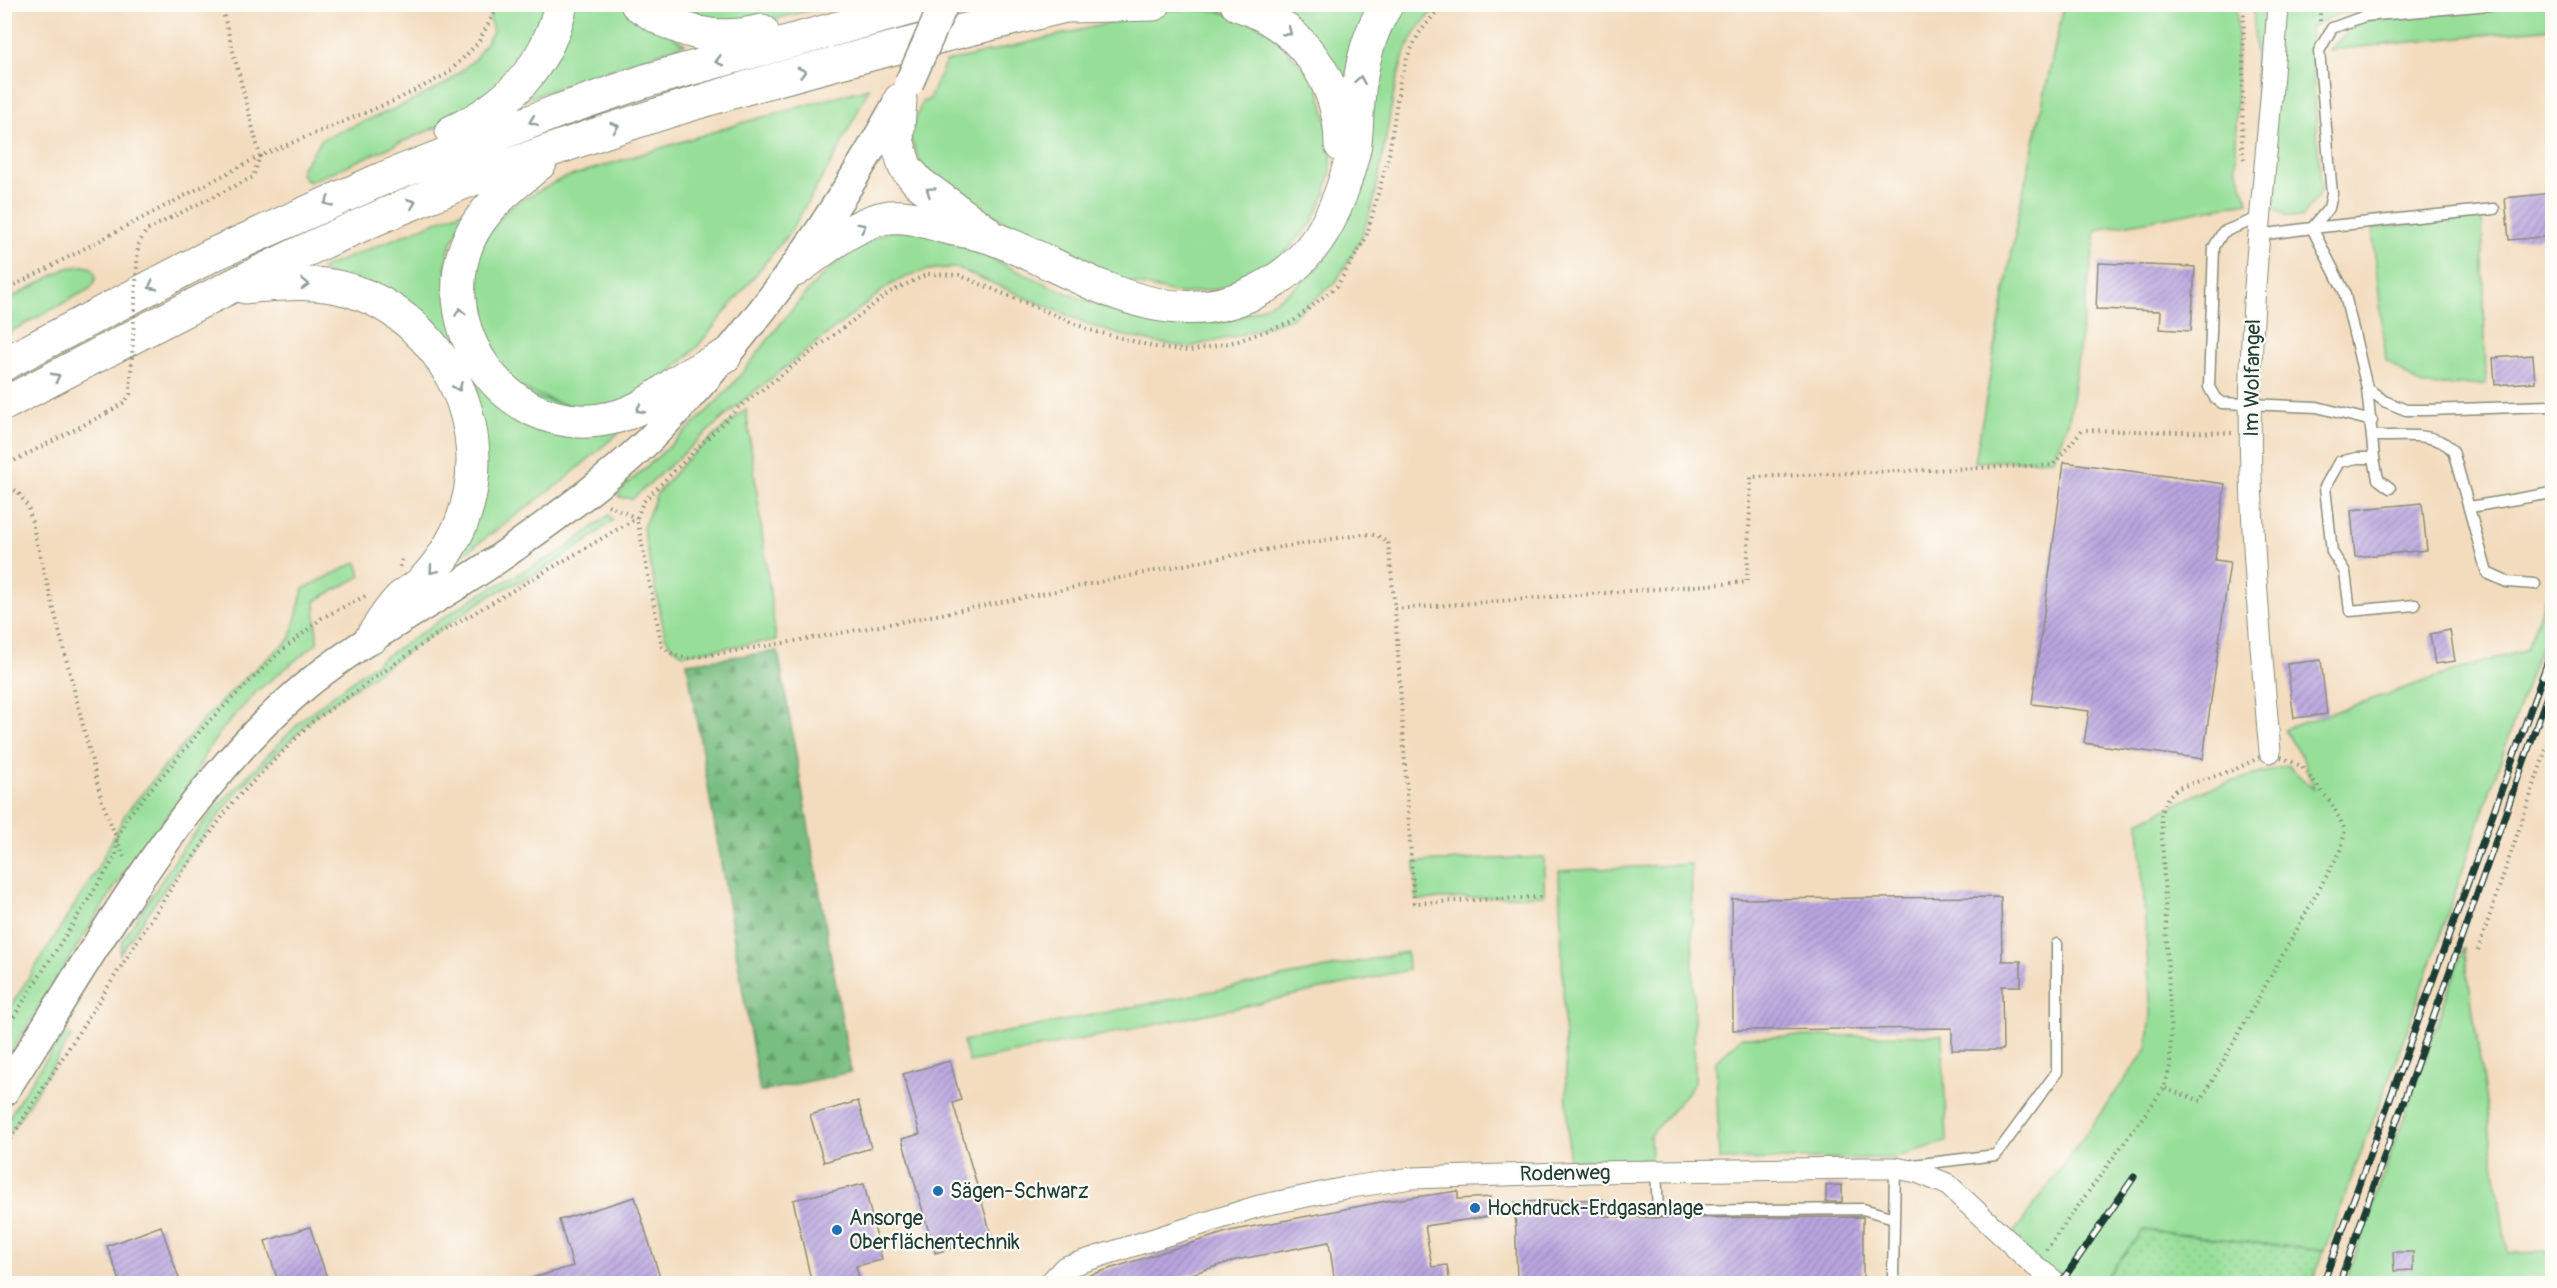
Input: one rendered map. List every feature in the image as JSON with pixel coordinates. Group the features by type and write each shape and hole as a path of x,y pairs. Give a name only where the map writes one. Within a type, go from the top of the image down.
{"highway":[{"path":"382,179 429,142 475,122 508,98 540,59 552,34 561,4"},
{"path":"637,4 674,27 718,37 749,34 774,27 856,23"},
{"path":"4,364 212,255 382,179 558,111 645,81 926,4"},
{"path":"4,405 225,288 412,203 560,146 665,111 932,37 1072,5 1154,4"},
{"path":"1237,4 1265,17 1291,35 1323,73 1338,112 1344,178"},
{"path":"795,270 855,230 888,217 924,219 993,238 1096,285 1149,304 1198,308 1221,304 1262,289 1299,262 1324,229 1354,148 1363,64 1372,33 1387,4"},
{"path":"904,91 897,140 905,167 919,183 993,238"},
{"path":"560,146 498,199 479,220 469,240 462,261 458,300 465,332 479,363 510,395 527,406 565,419 598,421 634,413 674,384 725,356"},
{"path":"225,288 300,283 350,291 375,302 415,328 430,344 444,360 464,400 470,425 473,467 471,488 460,524 436,568 401,598 372,637"}],"main road":[{"path":"4,1092 158,855 245,742 297,693 372,637 467,579 590,491 649,439 725,356 795,270 873,148 904,91 944,4"}],"street":[{"name":"Im Wolfangel","path":"2270,752 2255,548 2250,406 2260,226 2278,4"},
{"name":"Rodenweg","path":"1049,1284 1065,1267 1204,1221 1259,1206 1334,1190 1412,1178 1895,1168 1934,1177 1947,1184 2034,1265 2058,1284"}],"lane":[{"path":"2312,228 2329,208 2332,194 2319,51 2332,28 2365,16 2500,4"},
{"path":"2372,421 2317,407 2250,406 2222,403 2215,398 2209,387 2214,247 2223,232 2260,226 2312,228 2494,209"},
{"path":"2312,228 2344,291 2367,388 2378,479 2390,488"},
{"path":"2367,388 2384,401 2406,410 2552,406"},
{"path":"2373,436 2431,438 2447,443 2453,451 2487,573 2507,582 2535,584"},
{"path":"2374,458 2357,458 2339,462 2325,487 2332,552 2345,572 2350,611 2415,605"},
{"path":"2470,507 2553,493"},
{"path":"1897,1284 1893,1277 1895,1168 1996,1155 2056,1072 2056,944"},
{"path":"1656,1172 1658,1211 1863,1209 1894,1218"}],"path":[{"path":"4,466 125,402 130,394 138,245 146,231 253,177 260,156 221,4"},
{"path":"4,291 260,156 396,100 447,75 478,43 499,4"},
{"path":"2244,4 2242,149 2251,184 2264,183"},
{"path":"1395,609 1747,582 1751,477 2052,465 2082,430 2250,433"},
{"path":"4,484 18,492 28,507 102,801 117,839"},
{"path":"4,1149 193,857 233,802 312,722 433,637 637,518 662,648 681,657 785,644 975,609 1201,561 1364,534 1376,535 1388,542 1395,609 1414,903 1541,897"},
{"path":"396,578 403,556"},
{"path":"4,1032 116,856 117,839 128,817 209,721 279,653 322,618 372,592"},
{"path":"2478,950 2553,732"},
{"path":"2034,1265 2164,1088 2170,1066 2171,1035 2161,812 2168,797 2178,788 2236,769 2270,752 2301,766 2332,804 2344,830 2341,850 2201,1101 2164,1088"},
{"path":"2453,1284 2553,1280"}],"green space":[{"path":"487,5 550,5 514,77 446,123 309,182 302,176 301,169 322,139 408,103 447,83 475,59 493,32"},
{"path":"572,5 622,5 685,44 523,100"},
{"path":"657,5 829,5 769,21 713,26"},
{"path":"1270,5 1374,5 1349,87"},
{"path":"1400,5 1438,5 1417,30 1404,55 1395,87 1375,197 1361,239 1336,282 1291,318 1237,336 1189,347 1120,335 1090,325 957,268 922,272 890,285 740,403 632,499 619,497 618,493 725,393 821,277 844,256 867,241 892,231 911,230 930,234 1078,298 1155,321 1194,324 1233,318 1271,303 1293,289 1322,262 1343,227 1369,86"},
{"path":"2064,5 2237,5 2236,167 2248,202 2096,230 2069,420 2053,459 1975,462 2018,216"},
{"path":"2253,5 2552,5 2552,28 2329,50 2364,16 2345,11 2310,27 2321,191 2302,218 2296,218 2262,203"},
{"path":"1187,9 1218,11 1246,19 1271,32 1318,84 1332,143 1331,170 1325,195 1312,223 1273,266 1230,287 1180,294 1124,281 1023,233 925,173 909,136 923,100 928,101 946,62 1156,12"},
{"path":"869,88 836,155 790,232 698,346 649,394 604,412 525,396 475,337 470,273 486,235 511,206 561,179 745,122"},
{"path":"468,209 450,246 445,270 470,367 623,429 564,480 461,556 463,376 320,269"},
{"path":"2482,218 2486,384 2422,386 2386,360 2372,228"},
{"path":"83,266 92,268 96,277 91,288 5,335 5,301 67,268"},
{"path":"746,409 776,640 683,654 672,647 665,636 643,528 657,494 685,461"},
{"path":"609,515 613,520 586,542 543,570 489,596 319,712 236,793 176,872 119,955 122,941 181,851 214,810 306,716 380,660 475,597 562,551"},
{"path":"357,562 361,576 315,601 317,643 257,691 221,731 206,752 189,788 123,874 5,1061 5,1015 95,873 126,813 206,717 246,677 291,638 303,589"},
{"path":"2552,581 2552,619 2532,669 2411,1020 2324,1251 2144,1230 2102,1283 2058,1284 2009,1240 2147,1049 2151,1014 2139,822 2208,789 2288,765 2314,790 2303,759 2284,729 2470,666 2526,650"},
{"path":"778,651 851,1072 760,1092 687,663"},
{"path":"1544,857 1544,895 1417,900 1415,862"},
{"path":"1691,864 1695,1083 1650,1136 1651,1160 1569,1161 1559,871"},
{"path":"2464,947 2507,1253 2552,1252 2552,1283 2345,1284"},
{"path":"1407,952 1408,970 1241,1007 969,1062 963,1041"},
{"path":"69,1033 71,1037 5,1141 5,1127 16,1106 43,1064"},
{"path":"1942,1035 1947,1141 1895,1158 1719,1160 1716,1061 1742,1037"},
{"path":"2143,1230 2324,1251 2312,1283 2102,1283"}],"building":[{"path":"2553,193 2553,236 2509,240 2505,198"},
{"path":"2098,263 2195,267 2191,331 2160,329 2161,311 2096,309"},
{"path":"2533,355 2535,382 2495,385 2493,358"},
{"path":"2064,462 2225,484 2215,560 2230,562 2203,759 2084,743 2089,711 2032,704"},
{"path":"2422,503 2427,550 2355,557 2351,510"},
{"path":"2450,630 2455,661 2435,664 2430,634"},
{"path":"2321,660 2327,714 2294,718 2287,664"},
{"path":"2001,897 2002,961 2021,961 2021,986 2002,986 2003,1050 1952,1050 1952,1028 1733,1030 1732,899"},
{"path":"950,1061 961,1100 953,1103 992,1237 935,1253 902,1139 920,1134 903,1074"},
{"path":"858,1101 871,1148 824,1162 810,1115"},
{"name":"Ansorge Oberflächentechnik","path":"864,1184 882,1260 856,1266 860,1281 812,1284 793,1200"},
{"path":"1842,1185 1842,1202 1826,1202 1826,1186"},
{"path":"1458,1191 1458,1199 1490,1197 1491,1216 1425,1226 1432,1267 1447,1265 1450,1284 1335,1284 1329,1242 1236,1260 1159,1284 1075,1284 1074,1280 1230,1231 1386,1201"},
{"path":"635,1197 662,1284 530,1284 529,1279 573,1266 559,1220"},
{"path":"1603,1199 1604,1216 1863,1217 1863,1284 1517,1284 1515,1202"},
{"path":"161,1226 181,1284 121,1284 107,1246"},
{"path":"310,1227 329,1284 279,1284 265,1241"},
{"path":"2393,1252 2413,1252 2413,1270 2394,1271"}],"railway":[{"path":"2323,1284 2552,650"},
{"path":"2339,1284 2552,682"},
{"path":"2060,1284 2134,1177"}],"place":[{"name":"Sägen-Schwarz","path":"938,1191"},
{"name":"Hochdruck-Erdgasanlage","path":"1475,1208"},
{"name":"Ansorge Oberflächentechnik","path":"837,1230"}]}
